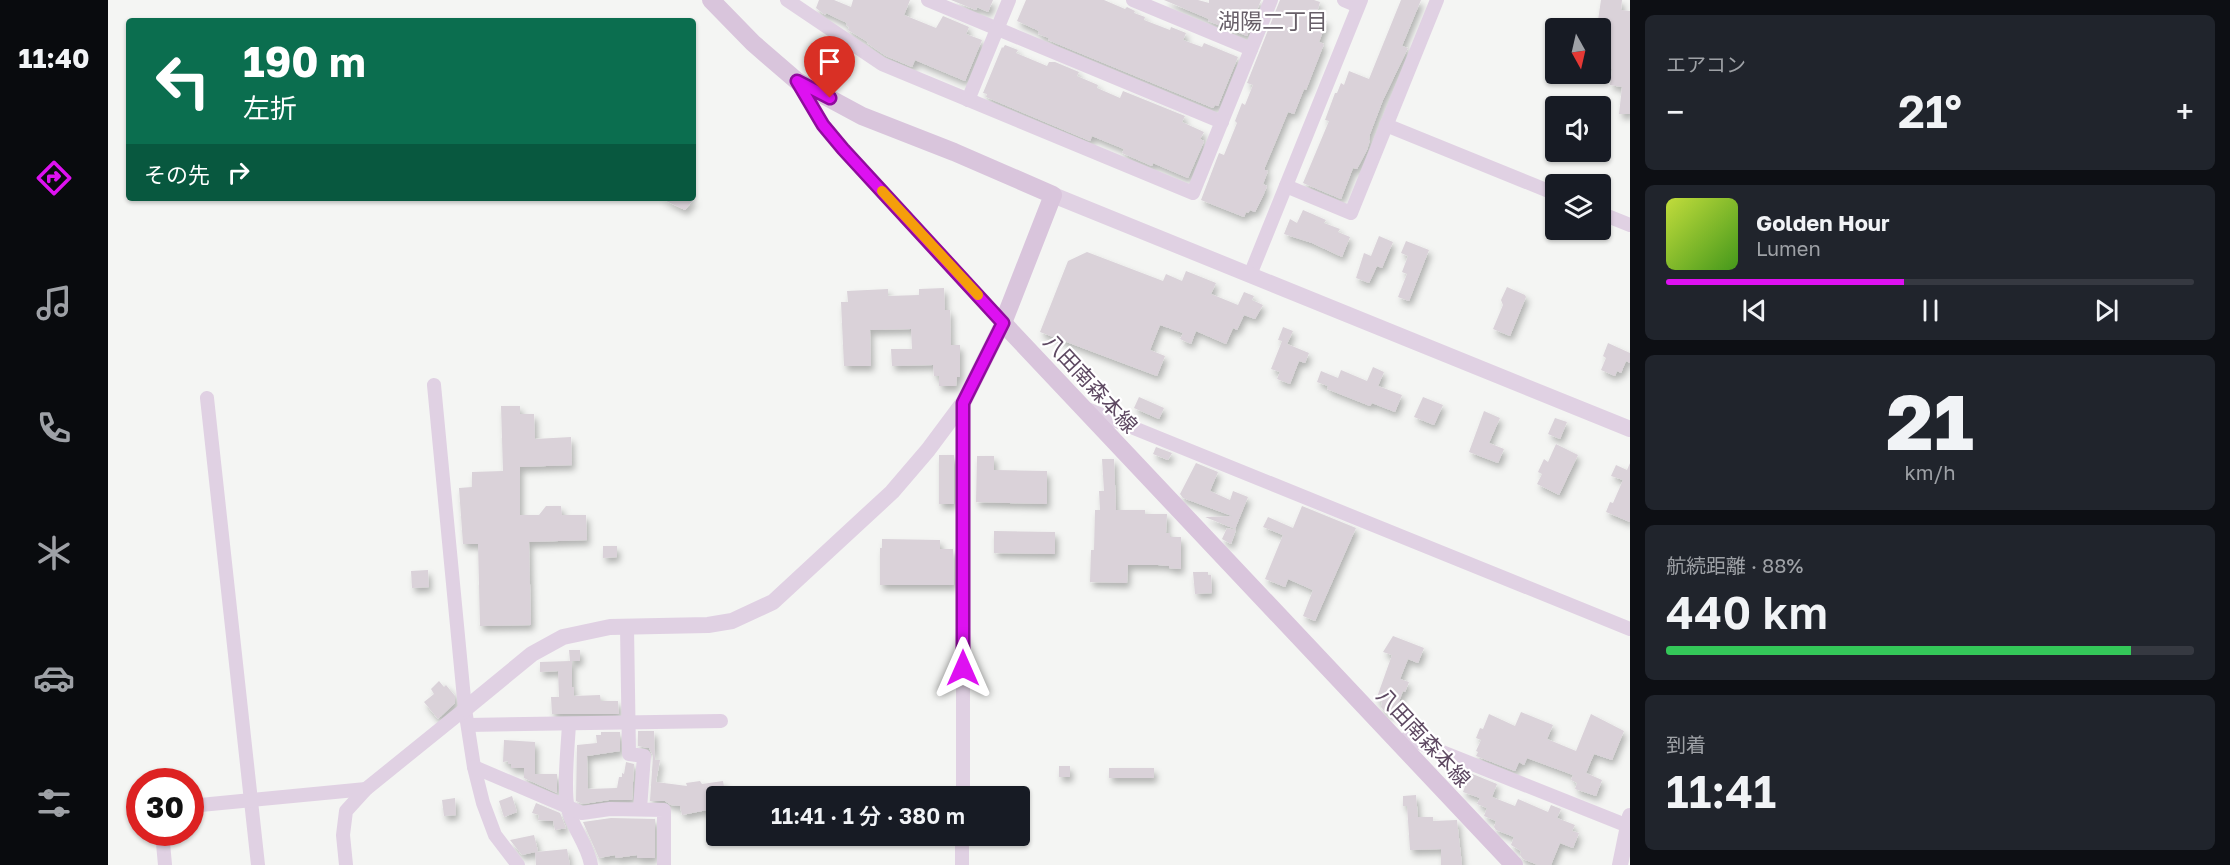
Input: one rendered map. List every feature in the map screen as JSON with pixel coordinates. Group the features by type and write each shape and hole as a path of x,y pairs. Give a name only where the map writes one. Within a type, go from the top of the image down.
{"main road":[{"path":"711,0 753,43 797,81 862,116 954,152 1053,195 1003,323"},
{"name":"八田南森本線","path":"1003,323 1514,865"}],"street":[{"path":"787,0 882,64 1193,193 1271,0"},
{"path":"928,0 1222,122"},
{"path":"968,100 1009,0"},
{"path":"1133,0 1251,49"},
{"path":"1250,275 1359,3 1344,0"},
{"path":"1286,186 1351,213 1437,0"},
{"path":"346,865 343,835 346,811 366,789 467,717 532,654 563,638 610,627 708,625 732,621 773,602 892,492 963,403 1003,323 843,149 823,125 797,81"},
{"path":"1386,125 1545,190"},
{"path":"1053,195 1630,429"},
{"path":"1611,217 1630,225"},
{"path":"434,385 474,767 483,803 495,835 518,865"},
{"path":"207,398 258,865"},
{"path":"963,403 963,786"},
{"path":"1082,407 1630,629"},
{"path":"627,627 629,754 644,756 640,809"},
{"path":"467,717 569,724 721,721"},
{"path":"569,724 567,807 573,825 590,856 591,865"},
{"path":"1399,744 1407,738 1629,821 1620,865"},
{"path":"474,767 582,813 610,809 664,810 664,865"},
{"path":"204,804 366,789"},
{"path":"163,846 165,865"},
{"path":"962,846 962,865"}],"building":[{"path":"819,0 834,0 851,7 853,0 910,0 904,15 936,28 943,16 969,27 966,34 982,40 965,81 915,60 912,67 886,56 848,30 847,23 826,13 825,15 816,8"},
{"path":"951,0 993,0 988,12"},
{"path":"1026,0 1104,0 1135,11 1134,13 1145,17 1144,20 1170,30 1171,27 1186,33 1183,40 1202,47 1204,43 1238,57 1218,106 1215,105 1213,108 1048,40 1049,38 1038,34 1039,31 1017,21"},
{"path":"1164,0 1198,0 1209,3 1209,0 1261,0 1247,36"},
{"path":"1280,0 1320,2 1316,16 1327,21 1319,42 1324,44 1306,90 1304,89 1294,114 1288,112 1265,167 1268,171 1263,184 1267,186 1263,196 1255,212 1250,210 1244,217 1201,200 1219,153 1224,155 1237,123 1235,121 1242,103 1245,105 1253,85 1247,83"},
{"path":"1401,0 1421,0 1402,46 1408,48 1383,100 1370,134 1367,150 1357,169 1353,168 1341,199 1303,183 1329,121 1325,120 1335,93 1341,83 1344,85 1349,71 1369,79"},
{"path":"1601,0 1622,0 1621,10 1630,11 1630,114 1619,114 1622,87 1610,85 1611,18 1598,18"},
{"path":"1005,45 1018,50 1016,53 1047,66 1049,62 1055,62 1079,72 1077,76 1120,98 1123,91 1185,116 1182,122 1204,132 1200,139 1204,141 1188,178 1122,153 1124,149 1092,136 1090,141 986,97 987,94 983,93 1002,47"},
{"path":"666,201 692,201 685,210"},
{"path":"1303,210 1326,220 1324,223 1340,229 1338,232 1350,237 1342,257 1312,243 1284,234 1290,219 1297,223"},
{"path":"1379,236 1393,242 1382,268 1377,266 1369,283 1356,278 1364,253 1371,256"},
{"path":"1406,241 1429,250 1409,301 1398,297 1407,274 1402,272 1408,256 1401,253"},
{"path":"1087,252 1163,281 1166,274 1182,281 1186,271 1216,283 1211,294 1238,305 1244,292 1254,296 1252,300 1263,305 1255,319 1244,315 1237,330 1233,328 1226,344 1196,331 1191,344 1180,339 1183,333 1160,325 1150,350 1165,356 1157,376 1040,332 1068,261"},
{"path":"1507,287 1526,297 1510,336 1493,329 1503,305 1501,300"},
{"path":"944,288 945,310 950,310 951,345 960,345 960,377 957,377 956,386 939,386 939,376 934,376 933,365 892,366 891,349 912,349 911,329 870,330 871,366 844,366 841,302 848,302 847,291 888,289 888,296 919,295 919,289"},
{"path":"1283,327 1293,331 1287,344 1309,353 1305,363 1299,361 1290,384 1277,379 1280,372 1271,369 1282,341 1278,340"},
{"path":"1608,343 1630,353 1630,363 1626,361 1621,373 1617,371 1615,376 1601,370 1606,358 1603,356"},
{"path":"1373,367 1384,372 1378,386 1402,395 1395,412 1372,403 1370,406 1327,389 1328,386 1317,382 1321,371 1338,378 1341,370 1367,381"},
{"path":"1139,397 1164,408 1159,419 1134,408"},
{"path":"1423,397 1443,405 1434,425 1414,417"},
{"path":"501,406 520,406 520,414 534,414 535,439 571,437 572,465 520,467 520,515 539,515 546,506 561,506 562,515 586,515 587,540 529,542 531,625 480,626 478,544 463,544 459,488 472,487 472,472 503,471"},
{"path":"1484,411 1500,418 1489,443 1504,449 1498,463 1469,452"},
{"path":"1555,418 1567,422 1560,439 1548,434"},
{"path":"1556,444 1578,455 1559,495 1537,484 1542,474 1538,472 1544,459 1548,462"},
{"path":"1156,447 1172,453 1168,460 1153,454"},
{"path":"939,455 954,455 954,504 939,504"},
{"path":"977,456 994,456 994,470 1047,471 1047,504 976,502"},
{"path":"1102,459 1114,459 1116,510 1145,510 1145,514 1167,514 1166,533 1170,533 1170,537 1181,537 1181,569 1158,565 1128,565 1127,583 1090,582 1095,510 1100,510 1099,491 1104,491"},
{"path":"1196,463 1218,472 1210,491 1230,500 1233,491 1248,497 1235,529 1205,517 1232,516 1183,498 1180,494"},
{"path":"1630,463 1630,522 1606,512 1610,502 1613,503 1623,480 1611,476 1616,465 1627,470"},
{"path":"1302,506 1356,528 1315,621 1303,616 1313,590 1288,579 1285,587 1265,579 1283,535 1263,527 1268,517 1293,528"},
{"path":"1227,528 1236,530 1231,544 1222,539"},
{"path":"994,531 1055,532 1055,554 994,553"},
{"path":"882,539 940,540 940,549 953,549 954,585 880,585"},
{"path":"603,546 617,546 617,557 603,558"},
{"path":"428,570 429,587 412,588 411,571"},
{"path":"1193,572 1208,572 1208,575 1211,575 1212,593 1195,594"},
{"path":"1393,636 1424,648 1418,663 1408,659 1400,679 1409,682 1394,715 1385,712 1381,707 1382,702 1376,700 1392,655 1383,652"},
{"path":"569,650 580,650 580,661 572,661 574,696 600,695 601,701 618,701 619,714 552,714 551,697 559,697 558,671 540,672 540,662 570,661"},
{"path":"439,681 444,687 446,685 455,696 455,703 438,719 424,702 434,694 431,689"},
{"path":"1521,712 1553,725 1547,739 1576,751 1591,714 1624,731 1612,760 1594,754 1586,773 1602,780 1596,796 1575,789 1577,783 1571,780 1573,775 1527,758 1524,765 1519,762 1515,771 1476,756 1481,740 1476,738 1480,728 1483,729 1489,714 1515,726"},
{"path":"638,731 654,731 655,760 660,760 656,782 687,786 686,783 700,781 702,784 723,781 724,786 706,786 706,810 682,815 680,806 671,805 665,801 650,801 653,756 649,748 638,746"},
{"path":"601,732 620,732 620,751 587,756 588,789 617,788 619,777 622,777 622,773 624,774 626,762 634,764 632,800 609,800 583,804 576,801 577,745 597,743 596,735 601,735"},
{"path":"504,740 535,742 535,774 557,774 557,793 524,778 524,768 511,768 508,761 503,762"},
{"path":"1059,766 1070,766 1070,777 1059,777"},
{"path":"1109,768 1154,768 1154,778 1109,778"},
{"path":"1470,773 1497,784 1492,797 1515,806 1518,799 1548,812 1551,805 1561,809 1557,818 1575,825 1572,831 1579,833 1573,848 1560,843 1551,865 1538,865 1523,859 1520,855 1521,851 1511,845 1514,837 1496,830 1494,827 1496,821 1484,816 1487,808 1477,804 1480,798 1463,792"},
{"path":"1416,795 1418,817 1433,817 1433,821 1457,820 1462,865 1441,865 1441,849 1410,850 1407,806 1403,806 1403,796"},
{"path":"512,796 517,812 504,817 499,801"},
{"path":"455,798 456,815 444,816 442,800"},
{"path":"536,803 560,813 566,828 555,830 553,821 538,820 539,815 532,813"},
{"path":"611,818 655,819 655,858 637,858 637,855 616,858 615,855 599,858 583,822"},
{"path":"534,835 538,851 536,852 567,849 570,865 536,865 535,852 522,855 510,840"}],"slow traffic":[{"path":"882,191 978,295"}],"district":[{"name":"湖陽二丁目","path":"1273,20"}],"route":[{"path":"830,98 797,81 823,125 843,149 1003,323 963,403 963,668"}]}
